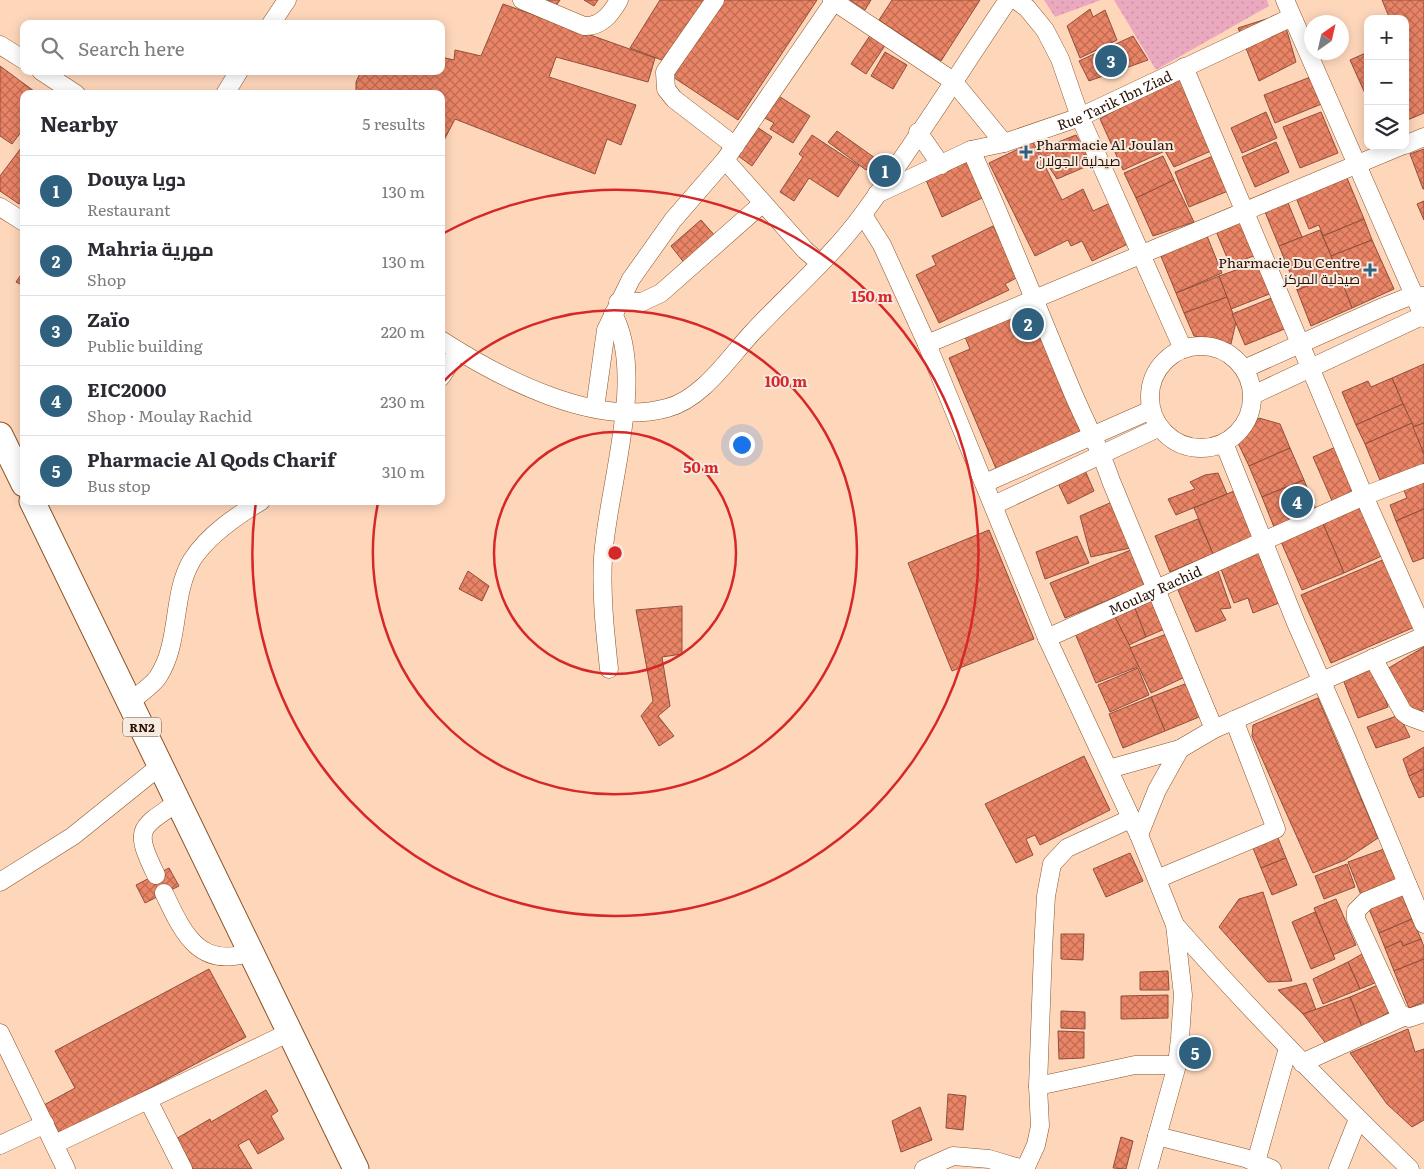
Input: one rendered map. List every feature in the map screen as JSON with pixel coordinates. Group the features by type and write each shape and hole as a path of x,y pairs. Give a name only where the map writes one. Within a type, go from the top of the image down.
{"highway":[{"path":"0,435 20,476"},
{"name":"RN2","path":"34,505 251,952 288,1033 356,1169"}],"street":[{"path":"274,20 286,0"},
{"path":"522,0 584,26 591,26 602,21 619,0"},
{"path":"715,0 665,72 664,82 674,99 735,146"},
{"path":"595,408 604,338 615,308 649,251 725,160 834,0 953,81 1004,143"},
{"path":"445,343 524,385 595,408 625,413 653,412 670,408 693,395 820,263 862,215 1008,0"},
{"path":"1016,0 1027,8 1045,30 1060,60 1080,116 1183,349"},
{"path":"1252,395 1310,367 1424,317 1419,296 1356,164 1285,0"},
{"name":"Rue Tarik Ibn Ziad","path":"876,194 971,150 1004,143 1080,116 1292,16"},
{"path":"0,45 20,58"},
{"path":"1184,67 1364,496 1424,631"},
{"path":"47,75 70,90"},
{"path":"227,90 236,75"},
{"path":"918,132 942,165"},
{"path":"1409,143 1424,137"},
{"path":"971,150 1092,436 1102,453 1156,591 1214,729"},
{"path":"927,344 1391,150"},
{"path":"725,160 805,250 820,263"},
{"path":"615,308 642,302 661,293 763,203"},
{"path":"0,207 20,220"},
{"path":"862,215 882,245 927,344 994,504 1047,638 1139,835 1175,925 1183,995 1177,1065 1148,1169"},
{"path":"1244,369 1299,343 1419,296"},
{"path":"609,669 603,557 625,413 625,352 622,332 615,308"},
{"path":"1200,346 1217,348 1233,357 1244,369 1252,395 1248,418 1234,437 1210,448 1196,448 1182,445 1170,438 1160,428 1151,410 1150,391 1155,373 1167,358 1183,349 1200,346"},
{"path":"445,371 458,351"},
{"path":"985,483 1151,410"},
{"path":"994,504 1160,428"},
{"path":"1224,443 1262,542 1424,924"},
{"name":"Moulay Rachid","path":"1047,638 1156,591 1175,580 1364,496 1424,473"},
{"path":"130,702 158,678 166,659 184,579 192,560 220,530 240,513 254,505"},
{"path":"1108,769 1180,750 1214,729 1424,636"},
{"path":"1373,658 1402,712 1424,722"},
{"path":"1157,879 1276,829 1234,720"},
{"path":"1139,835 1157,790 1180,750"},
{"path":"0,882 72,836 160,766"},
{"path":"156,875 142,846 143,831 150,821 178,802"},
{"path":"924,1169 951,1163 989,1159 1024,1169 1036,1145 1040,1126 1038,1086 1046,896 1052,864 1067,848 1130,818"},
{"path":"1402,1017 1356,919 1356,911 1366,901 1407,884"},
{"path":"164,893 189,940 200,949 225,957 251,952"},
{"path":"1175,925 1302,1063 1410,1169"},
{"path":"1302,1063 1402,1017 1409,1018 1424,1013"},
{"path":"0,1033 7,1067 45,1124 66,1169"},
{"path":"54,1144 288,1033"},
{"path":"1157,1136 1264,1165 1288,1048"},
{"path":"1038,1086 1135,1065 1177,1065"},
{"path":"148,1100 183,1169"},
{"path":"1338,1169 1358,1118"},
{"path":"0,1145 45,1124"}],"shaded area":[{"path":"1044,0 1101,0 1055,17"},
{"path":"1114,0 1267,0 1269,6 1156,70"}],"building":[{"path":"540,0 560,0 554,9"},
{"path":"584,0 598,0 594,6"},
{"path":"660,0 707,0 667,62 630,48"},
{"path":"720,0 817,0 738,120 670,75"},
{"path":"850,0 871,0 865,10"},
{"path":"892,0 980,0 941,61 879,20"},
{"path":"1382,0 1424,0 1424,113 1409,119 1409,15 1388,15"},
{"path":"503,4 655,58 648,82 556,57 549,77 636,105 621,145 607,139 595,174 455,119 445,138 445,90 356,90 356,82 359,75 445,75 445,58 454,60 455,50 481,56"},
{"path":"1090,9 1093,17 1105,10 1117,40 1080,58 1067,26"},
{"path":"1282,14 1296,62 1259,81 1238,28"},
{"path":"871,34 886,44 866,74 851,64"},
{"path":"1133,36 1148,60 1089,81 1079,61"},
{"path":"885,52 907,65 893,89 871,76"},
{"path":"1364,54 1364,91 1350,60"},
{"path":"0,66 33,90 20,90 20,133 12,144 0,136"},
{"path":"1180,73 1211,151 1174,167 1165,151 1123,170 1100,119"},
{"path":"1313,76 1324,103 1275,123 1264,95"},
{"path":"777,95 810,116 793,143 770,129 774,123 763,117"},
{"path":"1266,112 1277,138 1242,153 1231,128"},
{"path":"1321,112 1338,153 1300,168 1283,127"},
{"path":"757,127 772,137 752,166 737,155"},
{"path":"837,131 875,158 866,170 828,142"},
{"path":"812,135 859,166 838,197 809,178 794,201 780,192 803,157 799,154"},
{"path":"1076,135 1092,164 1057,179 1038,150"},
{"path":"1033,142 1062,200 1083,189 1093,211 1110,203 1130,243 1092,261 1082,241 1071,246 1068,240 1035,256 989,163"},
{"path":"1276,142 1289,172 1255,187 1242,157"},
{"path":"20,149 19,204 0,191 0,176"},
{"path":"1424,149 1424,189 1423,189 1410,154"},
{"path":"1163,156 1174,180 1136,198 1124,173"},
{"path":"1213,156 1228,191 1189,207 1175,172"},
{"path":"969,161 982,198 942,217 926,180"},
{"path":"1345,173 1364,219 1323,236 1319,225 1309,229 1294,193"},
{"path":"1174,180 1194,222 1153,236 1136,198"},
{"path":"1286,198 1302,237 1279,246 1263,207"},
{"path":"1424,201 1424,220 1417,204"},
{"path":"1364,219 1372,240 1331,256 1323,236"},
{"path":"701,220 716,237 686,265 671,246"},
{"path":"1242,221 1256,255 1230,265 1216,231"},
{"path":"993,226 1020,276 1005,284 1009,290 939,323 916,275 936,265 932,256"},
{"path":"1320,230 1339,274 1297,290 1279,246"},
{"path":"1205,231 1222,273 1176,293 1158,249"},
{"path":"1372,240 1394,289 1352,308 1331,256"},
{"path":"1259,262 1272,293 1231,309 1219,276"},
{"path":"1339,274 1352,308 1311,326 1297,290"},
{"path":"20,276 20,284 16,282"},
{"path":"1219,276 1227,297 1184,313 1176,293"},
{"path":"1227,297 1236,322 1231,344 1194,336 1184,313"},
{"path":"1274,297 1287,328 1245,345 1232,314"},
{"path":"1032,303 1088,432 997,471 949,358 970,349 963,332"},
{"path":"1424,364 1424,423 1413,427 1392,378"},
{"path":"1392,378 1403,404 1356,425 1342,392 1368,381 1371,387"},
{"path":"1403,404 1412,423 1365,444 1356,425"},
{"path":"1259,418 1280,424 1290,448 1249,466 1238,443"},
{"path":"1412,423 1424,454 1424,464 1380,480 1365,444"},
{"path":"1424,423 1424,454 1413,427"},
{"path":"1338,446 1358,492 1333,503 1313,457"},
{"path":"1290,448 1304,480 1262,497 1249,466"},
{"path":"1084,468 1094,491 1068,504 1056,479"},
{"path":"1218,473 1227,494 1176,515 1168,499 1195,489 1190,482 1205,475"},
{"path":"1304,480 1316,509 1274,527 1262,497"},
{"path":"1424,480 1424,509 1396,521 1390,505 1407,498 1403,488"},
{"path":"1234,491 1254,538 1213,554 1194,508"},
{"path":"1112,502 1130,548 1091,557 1080,516"},
{"path":"1362,502 1384,555 1344,573 1321,519"},
{"path":"1424,509 1424,558 1413,562 1396,521"},
{"path":"1198,519 1213,554 1170,572 1155,536"},
{"path":"1321,519 1344,573 1302,590 1279,537"},
{"path":"989,530 1034,639 952,671 908,563"},
{"path":"1077,536 1089,563 1045,579 1036,552"},
{"path":"1133,549 1147,584 1065,618 1050,583"},
{"path":"1258,549 1279,603 1253,613 1248,598 1234,603 1219,564"},
{"path":"1387,558 1417,626 1331,663 1301,595"},
{"path":"1216,565 1231,608 1220,609 1226,620 1196,632 1175,583"},
{"path":"468,571 489,586 482,601 459,589"},
{"path":"1155,597 1167,628 1146,637 1134,606"},
{"path":"682,606 682,654 662,657 670,706 658,716 674,736 659,746 641,716 653,701 636,610"},
{"path":"1134,606 1146,637 1129,645 1114,615"},
{"path":"1114,615 1140,666 1096,683 1074,631"},
{"path":"1169,633 1187,676 1151,693 1130,648"},
{"path":"1424,647 1424,709 1419,712 1405,704 1387,669"},
{"path":"1374,664 1388,707 1358,718 1342,677"},
{"path":"1138,668 1149,695 1110,712 1098,685"},
{"path":"1190,682 1204,715 1165,731 1151,697"},
{"path":"1151,697 1165,731 1123,748 1109,714"},
{"path":"1318,698 1378,838 1345,860 1313,873 1252,736 1253,725"},
{"path":"1399,715 1410,737 1376,748 1367,727"},
{"path":"1424,747 1424,769 1409,776 1403,759"},
{"path":"1084,756 1110,810 1040,845 1035,835 1026,839 1033,855 1016,863 985,804"},
{"path":"1424,769 1424,796 1419,798 1409,776"},
{"path":"1276,833 1286,858 1261,868 1251,843"},
{"path":"1384,849 1397,882 1361,895 1348,862"},
{"path":"1130,853 1143,881 1106,897 1093,869"},
{"path":"1286,858 1297,885 1272,895 1261,868"},
{"path":"1347,864 1355,887 1324,899 1315,876"},
{"path":"169,868 179,886 145,903 136,885"},
{"path":"1400,890 1412,919 1379,933 1367,904"},
{"path":"1263,892 1292,981 1268,982 1219,927 1239,899"},
{"path":"1336,899 1356,945 1333,955 1314,908"},
{"path":"1315,912 1335,959 1311,969 1292,922"},
{"path":"1412,919 1421,939 1403,946 1401,941 1385,948 1379,933"},
{"path":"1061,934 1084,934 1083,960 1061,959"},
{"path":"1421,939 1424,947 1424,959 1394,971 1385,948 1401,941 1403,946"},
{"path":"1369,950 1382,980 1360,989 1348,962"},
{"path":"1424,959 1424,1002 1409,1008 1394,971"},
{"path":"1348,962 1360,989 1323,1004 1313,979"},
{"path":"209,969 246,1037 60,1136 44,1105 75,1088 55,1051"},
{"path":"1168,971 1169,990 1140,990 1140,972"},
{"path":"1306,983 1316,1010 1303,1014 1278,990"},
{"path":"1380,984 1394,1010 1362,1027 1350,997"},
{"path":"1168,995 1168,1018 1121,1019 1121,996"},
{"path":"1350,997 1362,1027 1328,1046 1303,1014"},
{"path":"1061,1011 1085,1012 1085,1029 1061,1028"},
{"path":"1408,1029 1415,1052 1424,1049 1424,1120 1412,1127 1387,1104 1350,1053"},
{"path":"1058,1031 1084,1032 1084,1058 1059,1059"},
{"path":"266,1090 278,1111 271,1116 284,1139 258,1154 249,1139 238,1145 252,1169 192,1169 174,1140 210,1119 211,1122"},
{"path":"948,1094 966,1096 963,1130 946,1128"},
{"path":"920,1107 932,1140 901,1152 892,1121"},
{"path":"1121,1137 1133,1141 1126,1169 1113,1168"}],"place":[{"name":"Zaïo","path":"1111,61"},
{"name":"Pharmacie Al Joulan صيدلية الجولان","path":"1026,152"},
{"name":"Douya دويا","path":"885,171"},
{"name":"Pharmacie Du Centre صيدلية المركز","path":"1370,270"},
{"name":"Mahria مهرية","path":"1028,324"},
{"name":"EIC2000","path":"1297,502"},
{"name":"Pharmacie Al Qods Charif","path":"1195,1053"}]}
